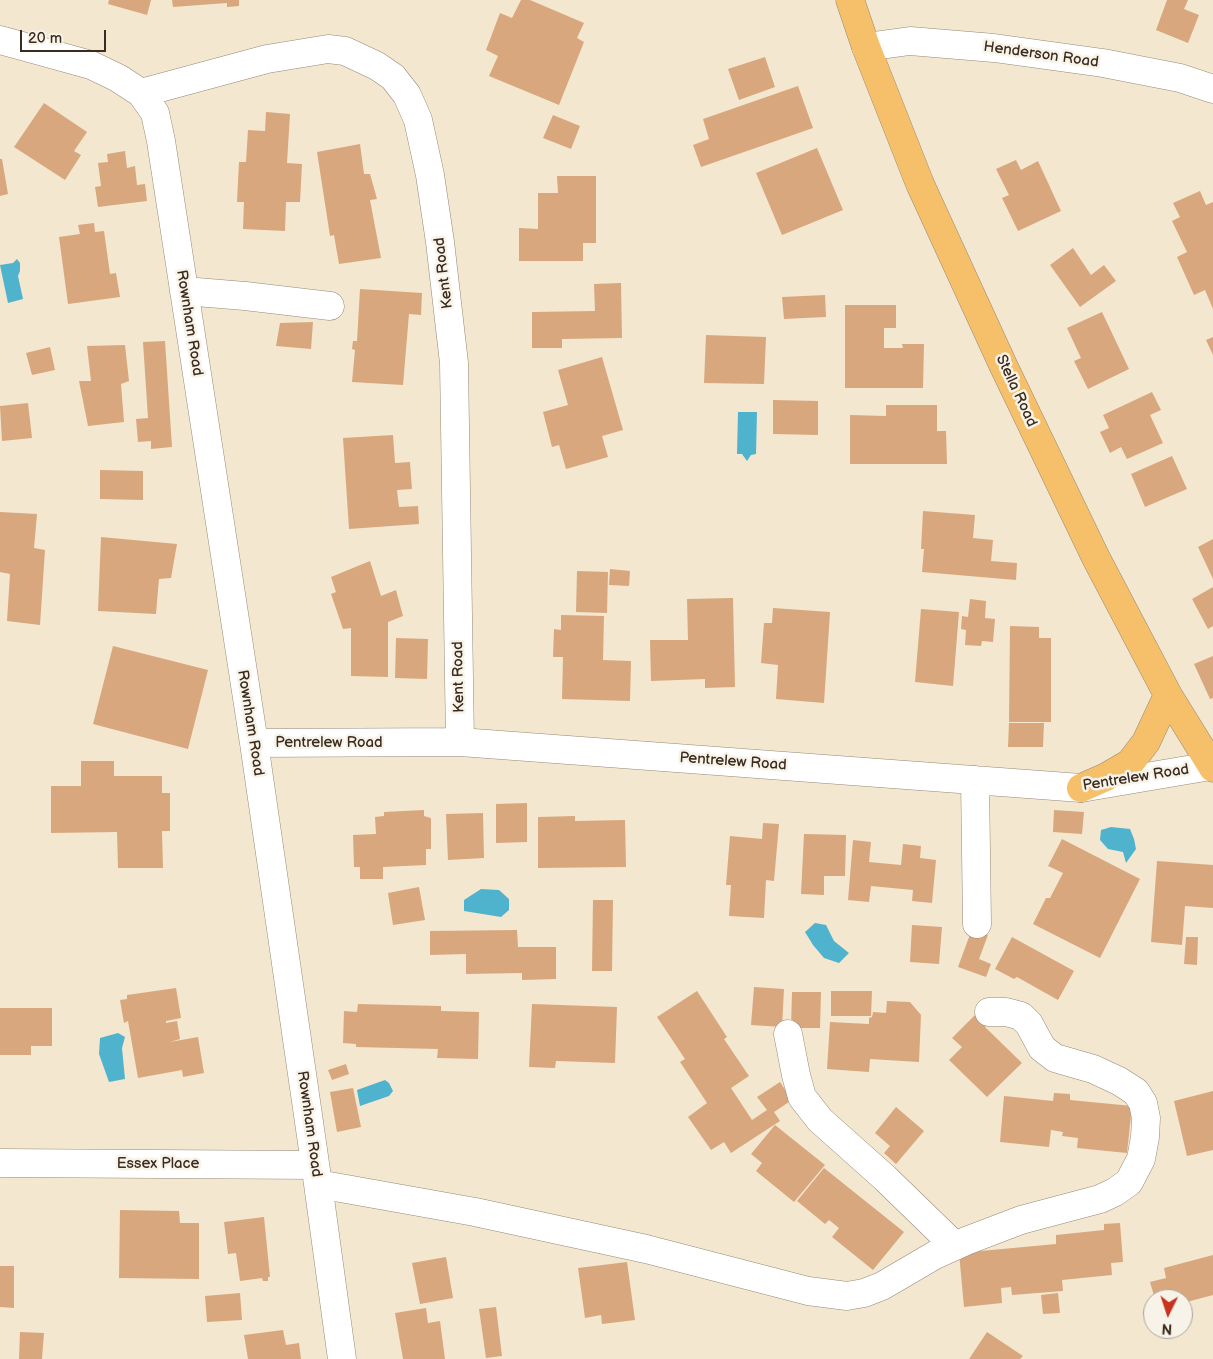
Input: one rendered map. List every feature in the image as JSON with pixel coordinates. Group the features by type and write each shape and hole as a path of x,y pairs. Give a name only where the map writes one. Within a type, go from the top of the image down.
{"main road":[{"name":"Stella Road","path":"850,0 866,47 920,184 996,349 1096,558 1168,695 1212,767"},
{"path":"1081,788 1106,777 1130,762 1146,742 1168,695"}],"street":[{"name":"Rownham Road","path":"0,40 91,65 118,78 140,93 155,113 161,141 254,743 342,1359"},
{"name":"Henderson Road","path":"866,47 910,41 994,48 1103,63 1180,78 1213,89"},
{"name":"Kent Road","path":"140,93 267,59 328,49 345,51 377,66 392,77 407,95 418,120 430,175 454,363 460,742"},
{"path":"184,291 330,306"},
{"name":"Pentrelew Road","path":"254,743 460,742 1081,788 1212,767"},
{"path":"975,780 977,924"},
{"name":"Essex Place","path":"0,1163 317,1174 475,1212 636,1246 808,1291 847,1296 864,1293 882,1286 956,1246 1021,1220 1100,1199 1115,1192 1129,1182 1141,1159 1146,1137 1146,1118 1143,1103 1136,1092 1093,1069 1055,1058 1042,1048 1029,1024 1021,1016 1006,1012 989,1012"},
{"path":"788,1034 802,1096 820,1120 885,1178 956,1246"}],"water":[{"path":"17,259 20,263 18,276 23,299 8,303 0,265 13,263"},
{"path":"738,412 757,412 756,454 751,455 747,461 742,454 737,454"},
{"path":"1111,827 1130,829 1136,849 1126,863 1123,852 1108,849 1100,840 1101,830"},
{"path":"481,889 499,890 509,899 509,910 501,917 464,911 464,900"},
{"path":"815,923 826,925 834,941 849,953 839,963 824,958 805,932"},
{"path":"118,1033 125,1037 122,1048 125,1079 109,1082 99,1054 100,1038"},
{"path":"385,1080 393,1091 389,1096 360,1106 357,1090"}],"building":[{"path":"109,0 151,0 147,15 108,4"},
{"path":"172,0 239,0 239,6 227,7 227,3 173,7"},
{"path":"521,0 530,0 584,23 577,38 584,42 559,105 489,76 498,56 486,50 500,13 512,18"},
{"path":"1167,0 1188,0 1184,9 1199,15 1188,43 1156,30"},
{"path":"765,57 775,87 739,100 728,69"},
{"path":"798,86 813,128 701,167 693,145 709,139 703,119"},
{"path":"44,103 87,132 74,151 81,155 65,180 14,147"},
{"path":"266,112 290,114 287,163 302,164 300,202 286,202 285,231 243,229 244,202 237,202 239,162 246,162 248,130 265,131"},
{"path":"553,115 580,126 571,149 543,138"},
{"path":"360,144 364,174 370,174 377,199 370,200 381,258 339,264 334,235 330,236 317,152"},
{"path":"817,148 843,210 782,235 756,173"},
{"path":"125,151 127,168 135,166 137,185 145,184 147,201 98,207 95,187 101,186 98,163 108,162 107,154"},
{"path":"0,159 2,159 8,194 0,196"},
{"path":"1016,160 1021,170 1038,161 1061,211 1018,231 1002,198 1009,195 996,169"},
{"path":"557,176 596,176 596,243 583,243 583,261 519,261 519,228 538,229 538,193 558,193"},
{"path":"1200,191 1206,205 1213,202 1213,309 1205,290 1194,295 1177,257 1187,252 1172,221 1180,217 1173,203"},
{"path":"94,223 95,232 104,231 110,274 116,273 120,297 68,304 59,237 80,234 78,225"},
{"path":"1073,248 1091,275 1104,265 1116,281 1080,307 1050,265"},
{"path":"621,283 622,338 562,339 562,348 532,348 532,312 595,311 594,284"},
{"path":"360,289 422,293 421,315 409,314 403,385 352,382 355,350 352,349 353,341 357,341"},
{"path":"825,295 826,317 784,319 782,297"},
{"path":"845,305 896,305 896,328 884,328 884,348 903,348 902,344 924,344 923,388 845,388"},
{"path":"1102,312 1129,369 1088,389 1074,361 1081,358 1067,328"},
{"path":"313,322 311,349 276,346 280,323"},
{"path":"706,335 766,337 764,384 704,383"},
{"path":"1213,337 1213,355 1206,340"},
{"path":"165,341 172,447 151,449 151,441 138,442 136,419 148,418 143,342"},
{"path":"125,345 129,381 121,384 124,422 88,426 79,381 91,381 87,346"},
{"path":"50,347 55,370 32,375 26,353"},
{"path":"602,357 623,430 602,436 608,457 566,469 559,445 552,447 543,412 568,405 558,370"},
{"path":"1152,392 1161,410 1150,415 1163,443 1127,459 1121,447 1110,453 1100,432 1109,428 1103,415"},
{"path":"773,400 818,401 818,435 773,434"},
{"path":"28,403 32,438 2,441 0,406"},
{"path":"886,405 937,405 937,431 946,431 947,464 850,464 850,415 886,416"},
{"path":"393,435 395,463 410,462 412,489 397,490 399,507 418,506 419,524 349,529 343,438"},
{"path":"1172,456 1187,489 1145,507 1131,474"},
{"path":"100,470 143,471 143,500 100,499"},
{"path":"923,511 975,515 973,538 993,540 991,561 1017,563 1016,580 922,572 924,549 921,549"},
{"path":"0,512 37,514 34,548 45,550 40,625 7,621 10,574 0,572"},
{"path":"101,537 177,544 171,578 159,579 156,614 98,611"},
{"path":"1213,539 1213,579 1198,547"},
{"path":"370,561 381,596 396,590 403,616 388,622 388,677 351,676 351,628 343,629 331,594 336,592 331,577"},
{"path":"610,569 630,571 629,586 609,585"},
{"path":"577,571 608,572 607,613 576,612"},
{"path":"1213,587 1213,626 1208,629 1192,599"},
{"path":"733,598 735,687 705,688 705,679 651,681 650,640 688,640 687,599"},
{"path":"970,599 986,601 985,618 995,619 993,642 982,641 981,646 965,645 966,630 961,629 962,616 968,617"},
{"path":"773,608 830,612 824,703 776,699 778,665 761,663 764,623 772,623"},
{"path":"921,609 959,612 953,686 915,682"},
{"path":"561,615 604,616 603,660 631,661 630,701 562,699 563,657 553,657 554,629 561,630"},
{"path":"1010,626 1039,627 1039,638 1051,638 1051,722 1009,722"},
{"path":"396,638 428,639 427,679 395,678"},
{"path":"113,646 208,670 188,749 93,724"},
{"path":"1213,656 1213,698 1210,699 1194,664"},
{"path":"1009,723 1044,723 1043,747 1008,747"},
{"path":"81,761 114,761 114,776 162,776 162,793 170,793 170,831 162,831 163,868 118,868 117,832 51,833 51,786 81,786"},
{"path":"527,803 527,842 496,843 496,804"},
{"path":"424,810 424,816 431,818 431,849 426,849 426,865 383,867 383,879 360,879 360,867 354,867 353,835 376,834 375,817 384,816 384,812"},
{"path":"1054,810 1084,812 1082,834 1053,832"},
{"path":"483,813 484,858 448,860 446,814"},
{"path":"575,816 575,821 625,820 626,867 538,868 538,817"},
{"path":"763,823 779,824 774,881 766,880 764,918 729,916 731,885 726,885 730,836 762,839"},
{"path":"804,834 846,835 845,876 824,876 824,895 801,894"},
{"path":"1062,839 1140,879 1100,958 1033,924 1046,898 1050,898 1063,873 1048,866"},
{"path":"853,840 871,842 869,862 901,865 903,844 921,846 920,858 936,860 932,903 912,901 913,890 871,886 869,902 848,900"},
{"path":"1157,861 1213,865 1213,908 1185,906 1182,945 1151,942"},
{"path":"419,887 425,920 393,925 388,893"},
{"path":"593,900 613,900 612,971 592,971"},
{"path":"912,925 942,927 939,964 910,962"},
{"path":"972,929 988,935 979,959 991,964 986,977 958,967"},
{"path":"517,930 518,947 556,947 556,979 522,980 522,973 466,974 466,954 430,955 430,931"},
{"path":"1012,937 1074,971 1058,1000 1017,977 1014,979 995,969"},
{"path":"1186,937 1198,937 1197,965 1184,964"},
{"path":"754,987 784,989 782,1027 751,1025"},
{"path":"176,988 181,1018 166,1021 166,1023 177,1021 180,1039 170,1042 198,1037 204,1073 183,1077 182,1070 138,1078 128,1021 124,1023 120,1000 127,999 127,995"},
{"path":"697,991 727,1037 724,1039 749,1076 731,1088 752,1120 767,1110 757,1097 780,1082 792,1100 774,1112 780,1121 731,1153 724,1142 711,1150 688,1117 707,1103 680,1062 685,1059 657,1017"},
{"path":"831,991 872,991 871,1016 831,1016"},
{"path":"792,992 821,992 820,1028 791,1028"},
{"path":"887,1001 910,1002 921,1015 919,1062 870,1059 869,1072 827,1069 830,1022 869,1024 869,1018 872,1017 873,1012 886,1013"},
{"path":"358,1004 441,1006 441,1011 479,1012 478,1059 437,1058 438,1049 356,1047 356,1044 343,1043 344,1011 357,1012"},
{"path":"532,1004 617,1007 615,1063 556,1061 555,1068 529,1067"},
{"path":"0,1008 52,1008 52,1046 31,1046 31,1055 0,1055"},
{"path":"979,1011 990,1022 985,1027 1022,1063 987,1097 949,1060 962,1047 952,1038"},
{"path":"346,1064 349,1074 332,1080 328,1070"},
{"path":"353,1088 361,1127 337,1132 330,1092"},
{"path":"1213,1091 1213,1150 1187,1156 1174,1101"},
{"path":"1054,1093 1070,1094 1070,1100 1132,1106 1127,1153 1077,1148 1078,1138 1062,1136 1063,1132 1051,1130 1049,1147 1000,1142 1004,1096 1053,1101"},
{"path":"896,1107 924,1131 896,1164 884,1153 890,1146 875,1133"},
{"path":"775,1125 825,1165 794,1202 756,1171 762,1163 751,1154"},
{"path":"824,1168 904,1232 873,1270 832,1237 839,1228 829,1220 825,1224 797,1201"},
{"path":"120,1210 179,1211 180,1223 199,1223 199,1279 119,1278"},
{"path":"264,1217 270,1277 268,1277 268,1281 263,1281 262,1278 240,1281 236,1253 228,1254 224,1222"},
{"path":"1120,1223 1123,1262 1111,1263 1112,1275 1062,1280 1063,1291 1012,1295 1011,1287 1001,1288 1002,1303 964,1307 959,1253 1056,1244 1056,1235 1104,1230 1104,1224"},
{"path":"1213,1255 1213,1295 1193,1300 1193,1289 1152,1289 1150,1282 1166,1278 1164,1268"},
{"path":"446,1257 453,1298 420,1304 412,1263"},
{"path":"627,1262 635,1320 602,1324 601,1315 585,1318 578,1268"},
{"path":"0,1266 14,1266 14,1308 0,1307"},
{"path":"240,1293 242,1320 207,1322 205,1296"},
{"path":"1058,1293 1060,1313 1043,1314 1041,1295"},
{"path":"496,1307 502,1356 486,1358 479,1309"},
{"path":"426,1308 428,1323 440,1321 445,1359 403,1359 395,1313"},
{"path":"283,1330 286,1345 299,1343 301,1359 248,1359 244,1335"},
{"path":"20,1332 44,1333 42,1359 19,1359"},
{"path":"987,1332 1023,1356 1020,1359 969,1359"}]}
